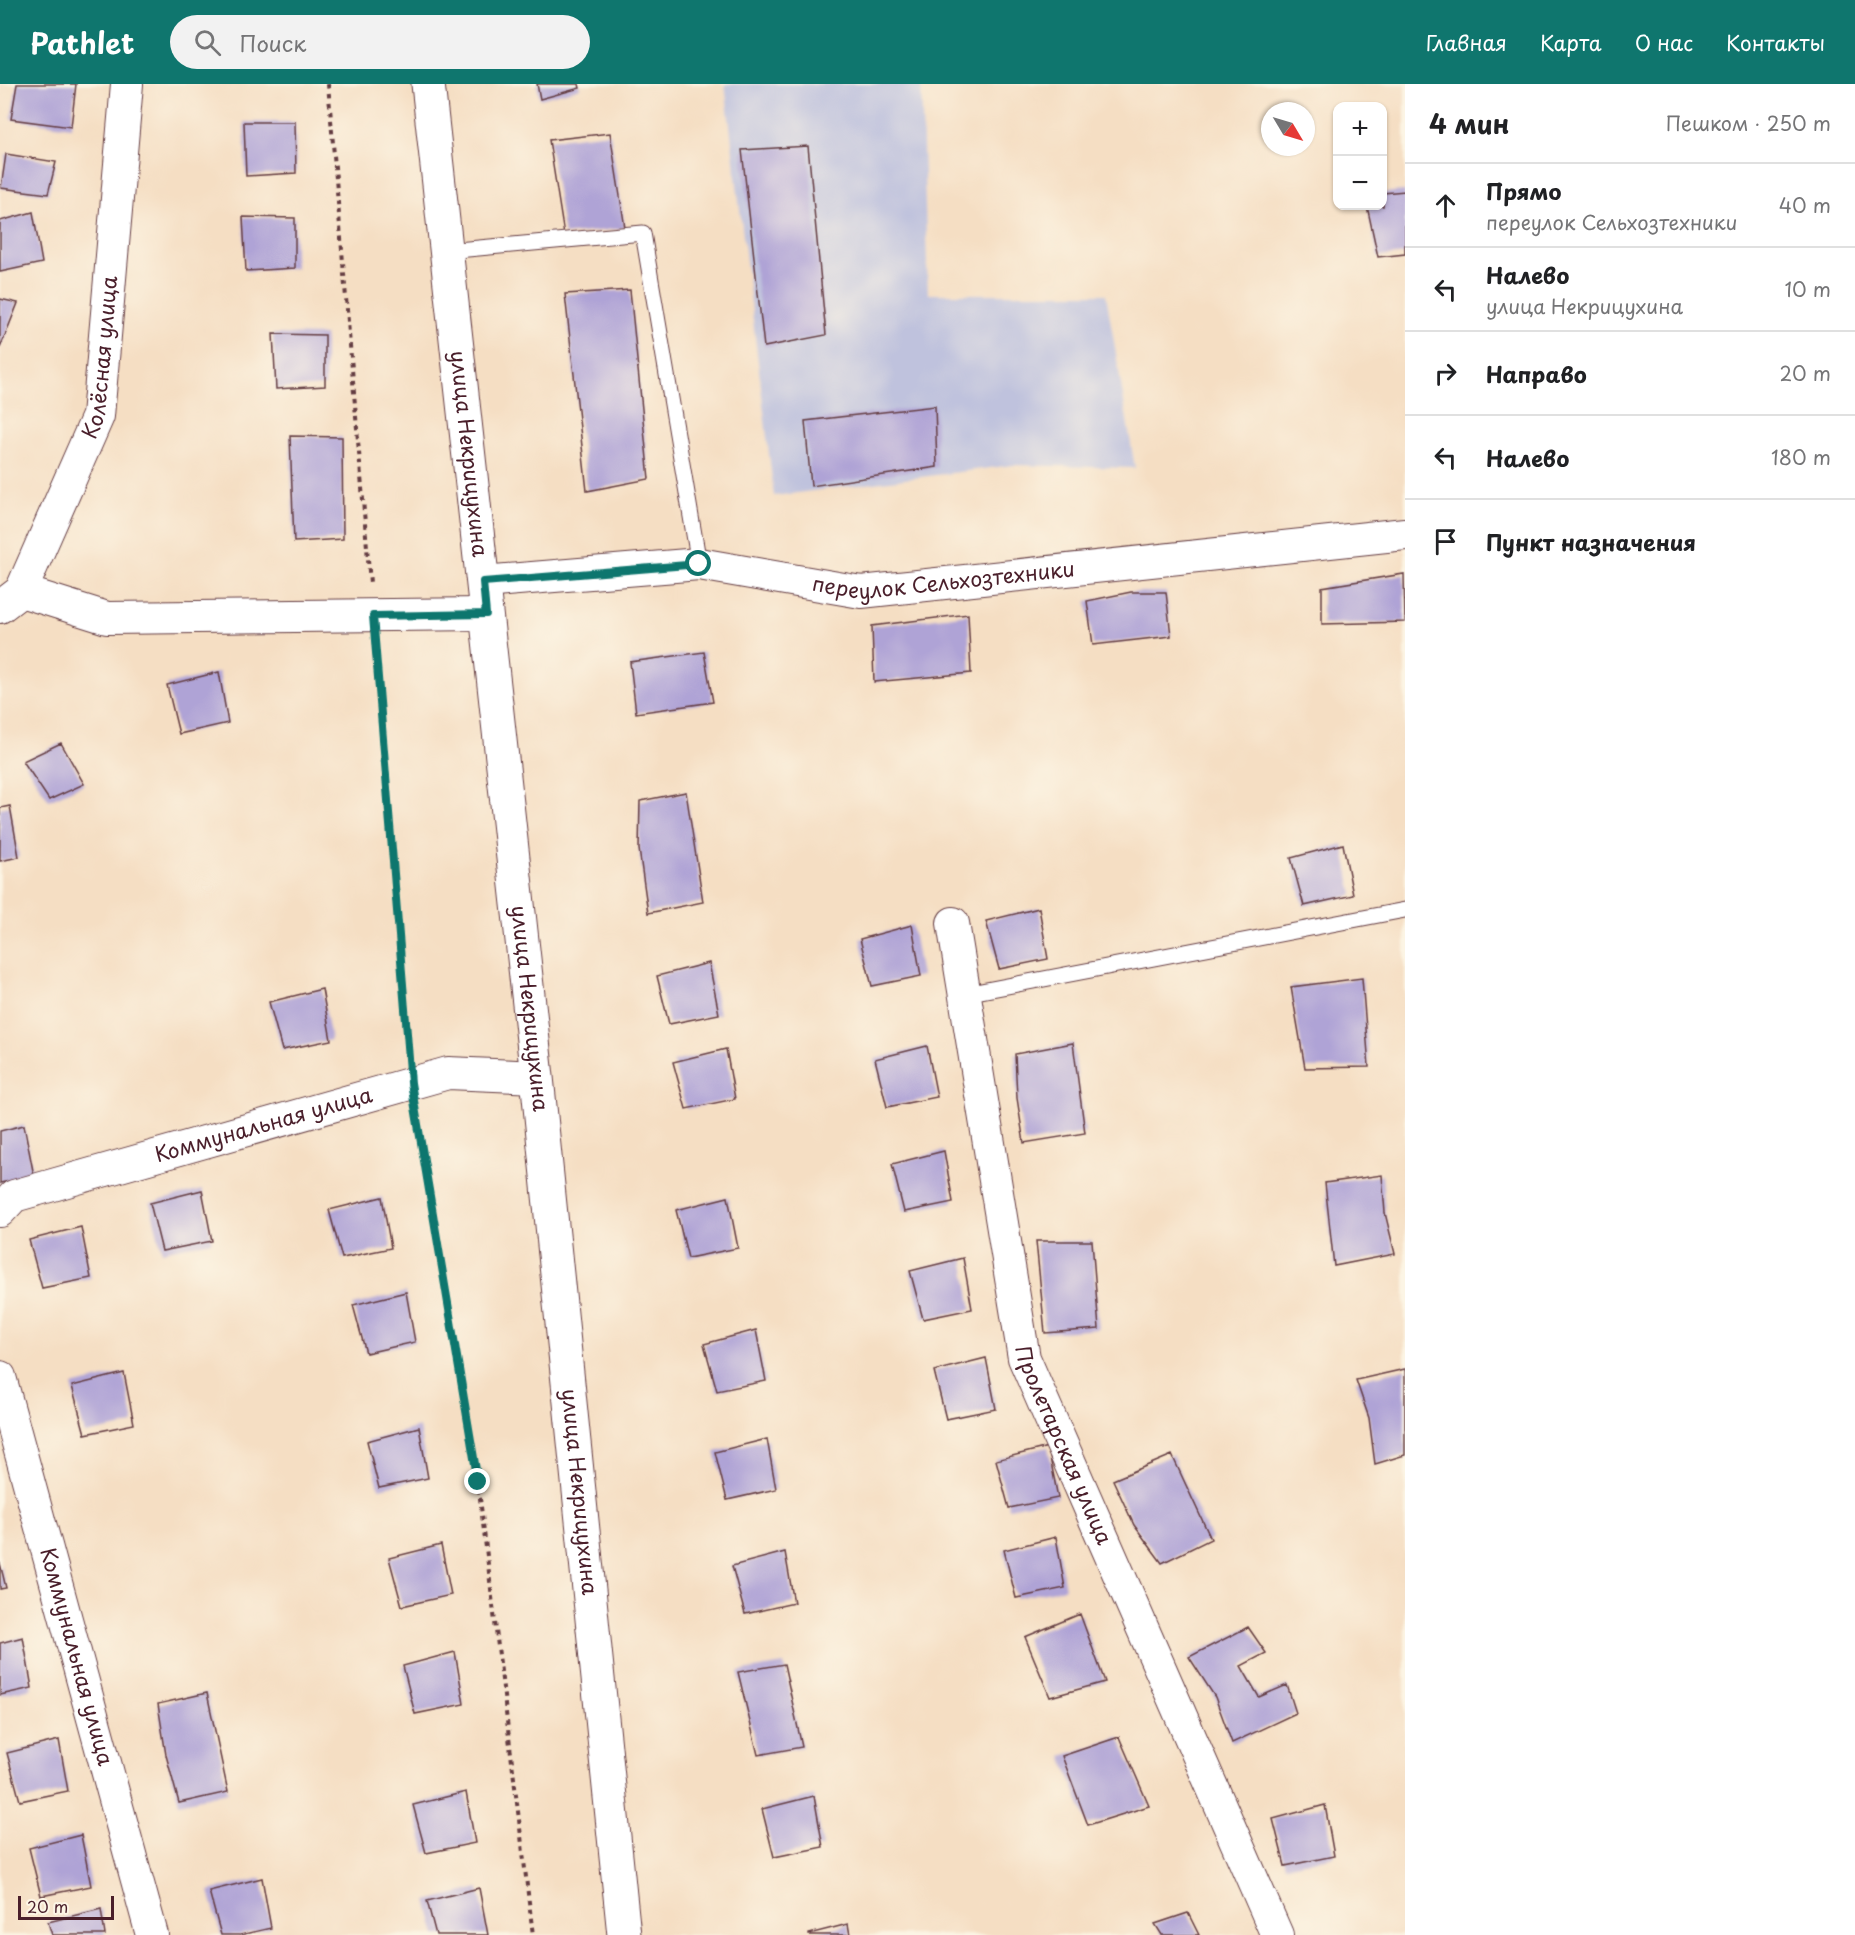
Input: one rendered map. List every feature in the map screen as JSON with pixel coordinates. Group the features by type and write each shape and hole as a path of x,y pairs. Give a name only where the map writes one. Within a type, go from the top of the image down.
{"street":[{"name":"Колёсная улица","path":"11,599 98,416 127,84"},
{"name":"улица Некрицухина","path":"428,84 537,1077 624,1935"},
{"name":"переулок Сельхозтехники","path":"483,582 699,564 861,592 1405,534"},
{"path":"11,599 107,618 486,614"},
{"name":"Пролетарская улица","path":"953,923 1024,1358 1277,1935"},
{"name":"Коммунальная улица","path":"0,1211 14,1196 448,1073 537,1077"},
{"name":"Коммунальная улица","path":"0,1377 152,1935"}],"lane":[{"path":"446,251 643,233 699,564"},
{"path":"965,994 1405,910"}],"path":[{"path":"328,84 411,1083 478,1482 533,1935"}],"shaded area":[{"path":"725,84 921,84 928,294 1106,294 1135,468 1013,465 774,496"}],"building":[{"path":"17,84 76,84 71,127 11,119"},
{"path":"537,84 579,84 580,88 540,99"},
{"path":"244,122 295,122 296,173 246,176"},
{"path":"610,133 625,228 564,235 549,140"},
{"path":"808,146 826,335 764,347 742,150"},
{"path":"6,154 56,162 48,194 1,188"},
{"path":"1405,191 1405,254 1378,257 1368,210 1387,210 1387,193"},
{"path":"33,212 42,263 0,272 0,221"},
{"path":"243,217 295,218 295,268 246,271"},
{"path":"630,290 649,479 587,491 565,294"},
{"path":"0,299 18,303 0,348"},
{"path":"273,334 325,335 325,386 276,389"},
{"path":"935,406 937,467 811,486 805,421"},
{"path":"290,436 342,437 343,539 294,542"},
{"path":"1404,574 1405,622 1322,624 1322,587"},
{"path":"1131,592 1166,592 1171,636 1093,645 1087,601"},
{"path":"968,614 971,673 874,682 872,626"},
{"path":"704,652 713,702 636,713 630,662"},
{"path":"219,672 228,723 179,734 167,685"},
{"path":"61,743 84,784 49,800 23,761"},
{"path":"686,792 703,902 648,913 639,849 640,801"},
{"path":"10,806 19,857 0,861 0,808"},
{"path":"1343,844 1353,895 1304,906 1291,858"},
{"path":"1039,908 1048,959 999,969 986,921"},
{"path":"912,925 921,976 872,986 860,939"},
{"path":"709,963 719,1014 669,1024 657,976"},
{"path":"1362,978 1369,1067 1305,1068 1291,987"},
{"path":"322,989 331,1040 282,1050 269,1002"},
{"path":"1073,1043 1085,1133 1024,1143 1017,1098 1015,1054"},
{"path":"927,1046 937,1097 887,1107 875,1059"},
{"path":"726,1049 735,1099 686,1109 673,1062"},
{"path":"24,1125 34,1176 0,1183 0,1131"},
{"path":"944,1151 953,1202 904,1212 892,1164"},
{"path":"1382,1175 1385,1213 1395,1254 1334,1266 1325,1183"},
{"path":"202,1190 212,1241 162,1251 150,1203"},
{"path":"382,1197 391,1248 342,1258 329,1210"},
{"path":"728,1197 738,1248 688,1258 676,1210"},
{"path":"81,1227 91,1278 42,1288 29,1240"},
{"path":"1036,1241 1092,1241 1099,1329 1045,1333"},
{"path":"963,1258 972,1309 923,1319 910,1271"},
{"path":"406,1292 415,1342 366,1353 353,1305"},
{"path":"756,1330 766,1381 717,1391 704,1344"},
{"path":"986,1358 996,1409 946,1419 934,1371"},
{"path":"1405,1369 1405,1455 1375,1464 1369,1418 1356,1380"},
{"path":"124,1373 134,1424 85,1434 72,1386"},
{"path":"419,1427 428,1478 379,1488 367,1441"},
{"path":"767,1439 776,1489 727,1500 715,1452"},
{"path":"1048,1447 1058,1498 1009,1508 996,1460"},
{"path":"1172,1455 1211,1539 1162,1563 1134,1525 1113,1480"},
{"path":"1056,1537 1065,1588 1016,1598 1004,1550"},
{"path":"441,1545 451,1595 402,1606 389,1558"},
{"path":"785,1552 794,1603 745,1614 732,1566"},
{"path":"0,1563 6,1588 0,1589"},
{"path":"1080,1614 1105,1682 1050,1697 1025,1637"},
{"path":"1248,1627 1266,1653 1241,1666 1259,1697 1287,1685 1296,1713 1232,1743 1215,1697 1189,1657"},
{"path":"23,1637 32,1688 0,1695 0,1643"},
{"path":"455,1652 464,1704 415,1714 403,1666"},
{"path":"784,1664 802,1747 758,1755 738,1672"},
{"path":"207,1693 228,1792 179,1803 166,1755 158,1704"},
{"path":"1119,1737 1149,1806 1088,1825 1062,1756"},
{"path":"59,1740 68,1791 20,1801 7,1753"},
{"path":"466,1792 475,1843 426,1853 413,1805"},
{"path":"814,1796 823,1847 774,1857 762,1809"},
{"path":"1325,1805 1334,1856 1285,1866 1273,1819"},
{"path":"81,1835 91,1886 41,1896 29,1848"},
{"path":"262,1878 271,1928 240,1935 221,1935 209,1891"},
{"path":"479,1888 488,1935 436,1935 427,1901"},
{"path":"101,1909 105,1935 52,1935 48,1922"},
{"path":"1188,1913 1199,1935 1162,1935 1155,1924"},
{"path":"848,1924 850,1935 809,1935 809,1934"}],"route":[{"path":"478,1482 411,1083 373,616 486,614 483,582 699,564"}]}
